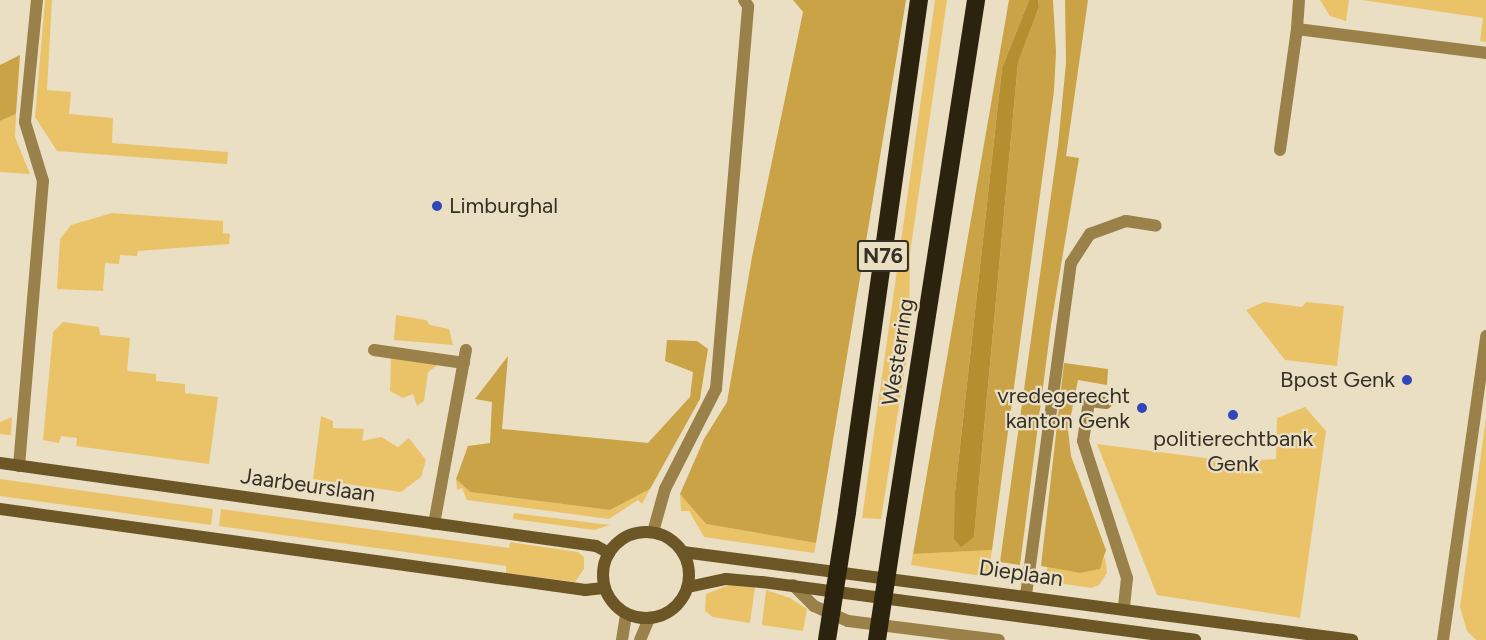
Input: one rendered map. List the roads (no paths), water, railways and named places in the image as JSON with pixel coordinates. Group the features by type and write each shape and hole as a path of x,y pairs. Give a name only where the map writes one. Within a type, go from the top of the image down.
{"highway":[{"name":"Westerring","path":"826,640 847,512 919,0"},
{"name":"Westerring","path":"877,640 976,0"}],"main road":[{"name":"Jaarbeurslaan","path":"0,463 596,546 609,552"},
{"path":"0,509 585,590 604,588"},
{"name":"Dieplaan","path":"653,532 665,536 683,552 1026,595 1352,640"},
{"path":"653,532 628,536 609,552 602,576 604,588 611,602 626,614 649,619 674,610 688,587 688,563 683,552"},
{"name":"Dieplaan","path":"688,587 726,579 793,585 1195,640"}],"street":[{"path":"20,466 43,181 25,122 38,0"},
{"path":"653,532 664,489 716,389 748,6 744,0"},
{"path":"1280,150 1299,0"},
{"path":"1297,29 1486,53"},
{"path":"1026,595 1071,263 1090,234 1126,221 1156,226"},
{"path":"1443,640 1486,336"},
{"path":"374,350 465,356 434,524"},
{"path":"1106,403 1089,401 1083,441 1127,578 1124,609"},
{"path":"793,585 814,606 848,621 999,640"},
{"path":"622,640 626,614"},
{"path":"640,640 649,619"}],"place":[{"name":"Limburghal","path":"437,206"},
{"name":"Bpost Genk","path":"1407,380"},
{"name":"vredegerecht kanton Genk","path":"1142,408"},
{"name":"politierechtbank Genk","path":"1233,415"}]}
